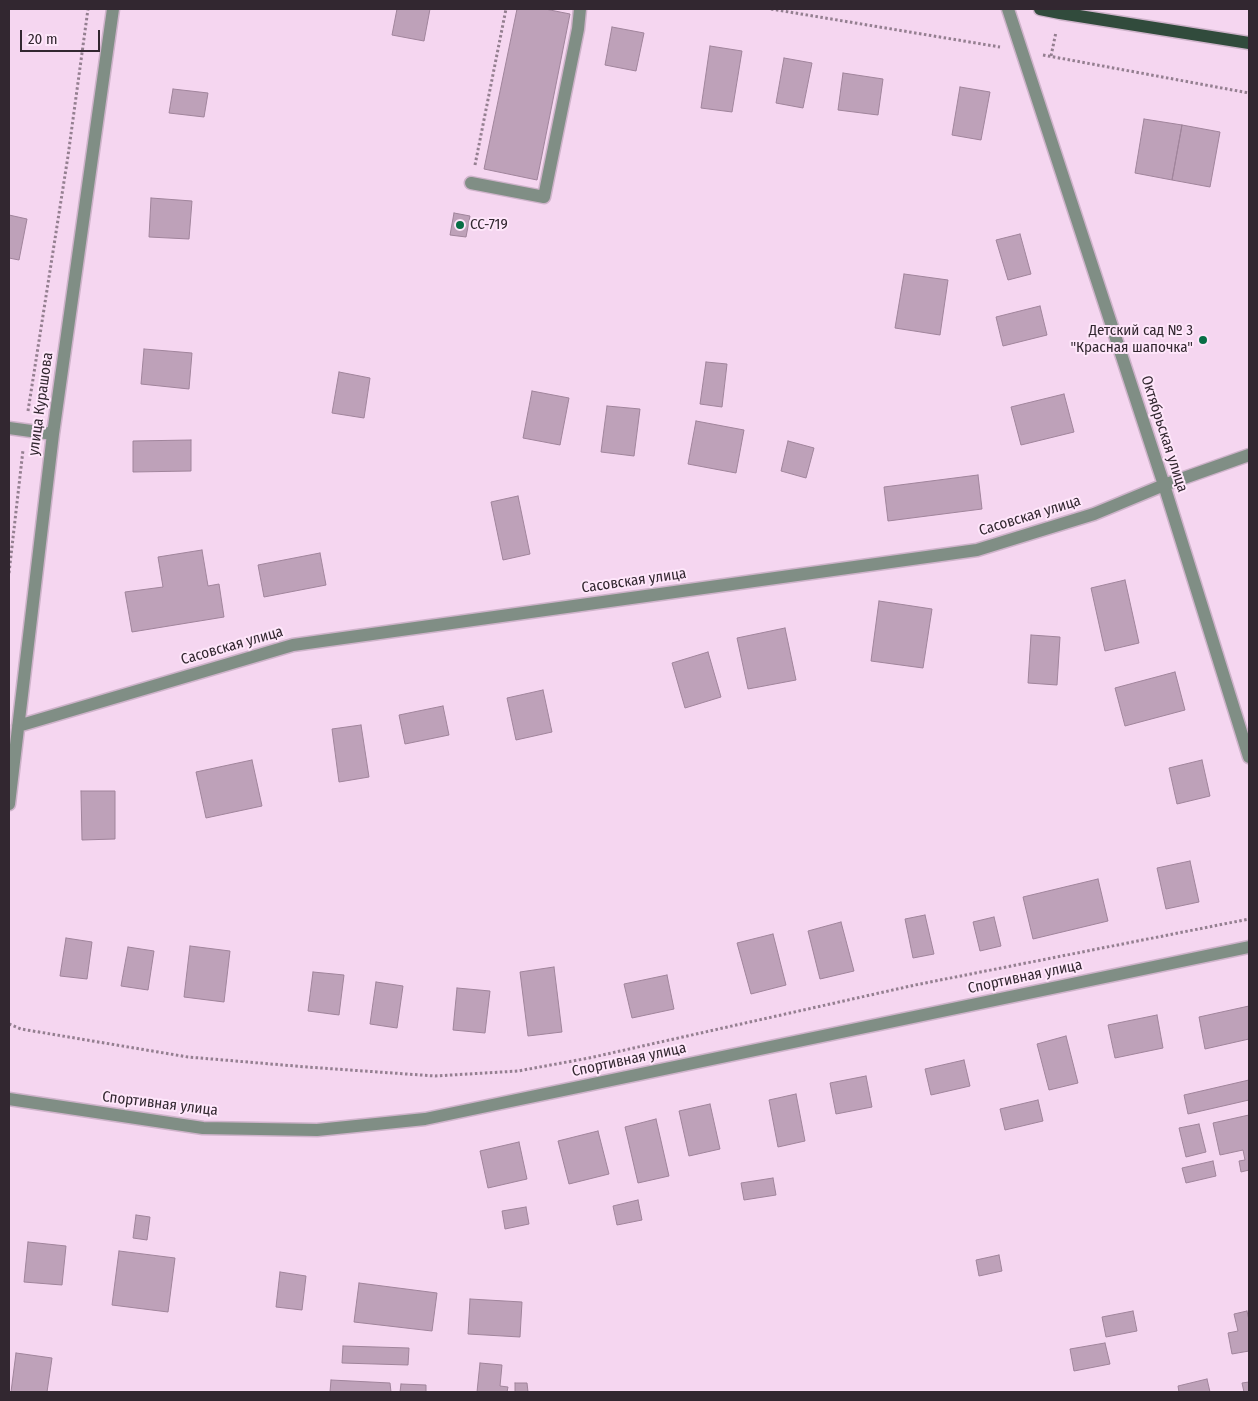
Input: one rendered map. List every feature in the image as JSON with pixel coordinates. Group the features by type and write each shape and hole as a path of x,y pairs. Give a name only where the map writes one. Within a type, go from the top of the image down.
{"main road":[{"path":"1040,9 1249,43"}],"street":[{"name":"улица Курашова","path":"9,804 53,434 112,9"},
{"path":"471,183 544,197 578,29 580,9"},
{"name":"Октябрьская улица","path":"1008,9 1164,486 1249,757"},
{"path":"9,428 53,434"},
{"name":"Сасовская улица","path":"18,726 293,645 977,550 1094,514 1249,455"},
{"name":"Спортивная улица","path":"9,1099 203,1128 317,1130 425,1119 1249,947"}],"path":[{"path":"9,573 26,430 68,156 88,9"},
{"path":"471,183 506,9"},
{"path":"9,1024 21,1029 188,1057 435,1076 518,1071 589,1058 915,985 1249,919"}],"building":[{"path":"397,9 430,9 424,41 392,35"},
{"path":"517,9 545,9 570,14 537,180 484,169"},
{"path":"612,27 644,33 636,71 605,65"},
{"path":"710,46 742,51 732,112 701,108"},
{"path":"784,58 812,63 803,108 776,103"},
{"path":"843,73 883,79 878,115 838,110"},
{"path":"960,87 990,92 981,140 952,135"},
{"path":"173,89 208,93 204,117 169,113"},
{"path":"1144,119 1182,125 1172,180 1135,173"},
{"path":"1182,125 1220,132 1210,187 1172,180"},
{"path":"151,198 192,201 189,239 149,237"},
{"name":"СС-719","path":"454,213 470,216 466,237 450,235"},
{"path":"9,215 27,219 19,260 9,258"},
{"path":"1020,234 1031,274 1008,280 996,240"},
{"path":"904,274 948,280 940,335 895,328"},
{"path":"1040,306 1047,335 1003,346 996,317"},
{"path":"144,349 192,353 189,389 141,384"},
{"path":"706,362 727,364 722,407 700,404"},
{"path":"339,372 370,378 364,418 332,413"},
{"path":"532,391 569,398 560,445 523,438"},
{"path":"1064,394 1074,432 1021,445 1011,407"},
{"path":"607,406 640,409 634,456 601,452"},
{"path":"696,421 744,430 736,473 688,464"},
{"path":"191,440 191,471 133,472 133,441"},
{"path":"788,441 814,448 806,478 781,471"},
{"path":"978,475 982,509 888,521 884,487"},
{"path":"518,496 530,554 503,560 491,502"},
{"path":"202,550 208,586 219,584 224,617 132,632 125,592 163,587 158,557"},
{"path":"320,553 326,585 264,597 258,565"},
{"path":"1125,580 1139,643 1105,651 1091,588"},
{"path":"879,601 932,609 923,668 871,661"},
{"path":"785,628 796,680 748,689 737,638"},
{"path":"1031,635 1060,637 1057,685 1028,683"},
{"path":"708,652 721,697 685,708 672,663"},
{"path":"1175,672 1185,710 1125,726 1115,688"},
{"path":"543,690 552,732 516,740 507,698"},
{"path":"443,706 449,735 405,744 399,715"},
{"path":"361,725 369,777 339,782 332,729"},
{"path":"252,760 262,806 206,818 196,772"},
{"path":"1202,760 1210,796 1177,804 1169,768"},
{"path":"81,791 115,791 115,839 82,840"},
{"path":"1190,861 1199,902 1166,909 1157,868"},
{"path":"1098,879 1108,921 1033,939 1023,897"},
{"path":"925,915 934,954 913,958 905,919"},
{"path":"994,917 1001,946 980,951 973,922"},
{"path":"841,922 854,971 820,979 808,931"},
{"path":"773,934 786,985 751,994 737,943"},
{"path":"66,938 92,942 87,979 60,976"},
{"path":"190,946 230,951 224,1002 184,997"},
{"path":"128,947 154,951 148,990 121,986"},
{"path":"554,967 562,1032 528,1036 520,972"},
{"path":"313,972 344,975 339,1015 308,1011"},
{"path":"667,975 674,1009 632,1018 624,984"},
{"path":"376,982 403,986 397,1028 370,1024"},
{"path":"457,988 490,991 485,1033 453,1030"},
{"path":"1249,1006 1249,1039 1205,1049 1199,1017"},
{"path":"1157,1015 1163,1048 1115,1058 1108,1025"},
{"path":"1066,1036 1078,1083 1049,1090 1037,1044"},
{"path":"964,1060 970,1086 931,1095 925,1069"},
{"path":"866,1076 872,1107 836,1114 830,1083"},
{"path":"1249,1080 1249,1100 1188,1114 1184,1095"},
{"path":"796,1094 805,1141 778,1147 769,1100"},
{"path":"1038,1100 1043,1121 1005,1130 1000,1109"},
{"path":"710,1104 720,1149 689,1156 679,1111"},
{"path":"1249,1115 1249,1170 1241,1172 1239,1161 1245,1160 1243,1150 1220,1155 1213,1123"},
{"path":"656,1119 669,1176 638,1183 625,1127"},
{"path":"1199,1124 1206,1152 1186,1157 1179,1128"},
{"path":"598,1131 609,1174 569,1184 558,1141"},
{"path":"519,1142 527,1179 488,1188 480,1151"},
{"path":"1213,1161 1216,1176 1186,1183 1182,1168"},
{"path":"773,1178 776,1195 744,1200 741,1183"},
{"path":"638,1200 642,1220 617,1225 613,1206"},
{"path":"526,1207 529,1224 505,1229 502,1211"},
{"path":"136,1215 150,1217 147,1240 133,1238"},
{"path":"28,1242 66,1246 62,1285 24,1282"},
{"path":"119,1251 175,1258 168,1312 112,1305"},
{"path":"999,1255 1002,1271 979,1276 976,1260"},
{"path":"280,1272 306,1276 302,1310 276,1307"},
{"path":"359,1283 437,1293 432,1331 354,1322"},
{"path":"470,1299 522,1302 520,1337 468,1334"},
{"path":"1133,1311 1137,1331 1106,1337 1102,1317"},
{"path":"1247,1311 1249,1320 1249,1351 1232,1354 1228,1333 1238,1331 1234,1314"},
{"path":"1105,1343 1110,1364 1074,1371 1070,1349"},
{"path":"343,1346 409,1348 408,1365 342,1363"},
{"path":"16,1353 52,1358 47,1392 11,1392"},
{"path":"480,1363 502,1365 500,1386 508,1387 507,1392 477,1392"},
{"path":"1207,1379 1210,1392 1179,1392 1178,1386"},
{"path":"331,1380 390,1383 391,1392 330,1392"},
{"path":"1249,1382 1249,1392 1244,1392 1242,1383"},
{"path":"515,1383 527,1383 528,1392 515,1392"},
{"path":"401,1384 426,1385 426,1392 400,1392"}],"place":[{"name":"СС-719","path":"460,225"},
{"name":"Детский сад № 3 \"Красная шапочка\"","path":"1203,340"}]}
